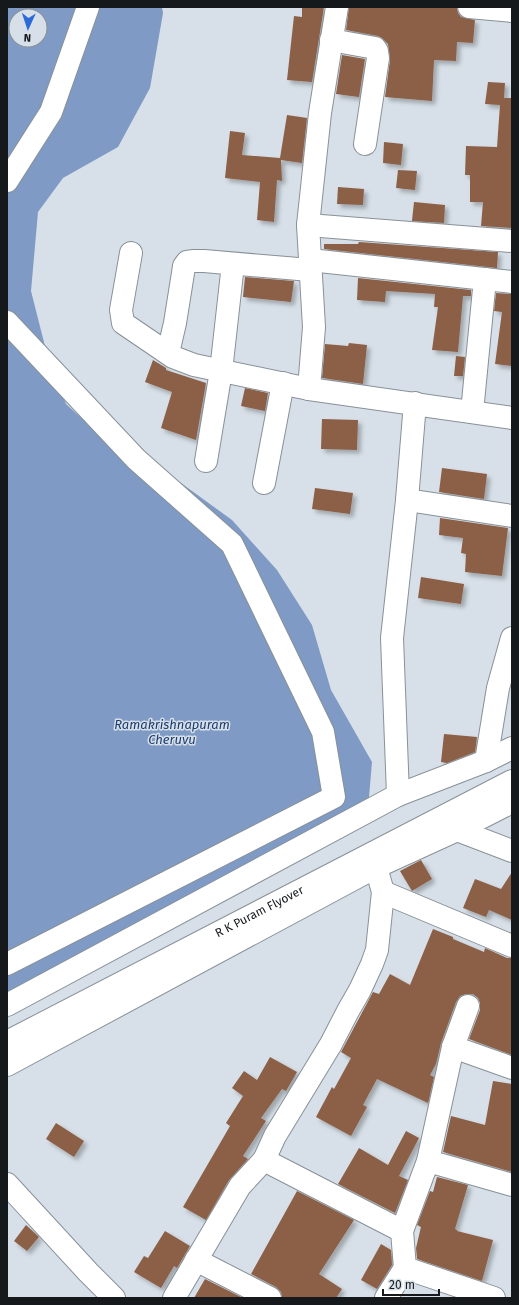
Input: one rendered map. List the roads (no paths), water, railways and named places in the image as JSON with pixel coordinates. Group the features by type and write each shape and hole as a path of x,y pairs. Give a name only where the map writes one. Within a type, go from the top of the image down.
{"street":[{"path":"7,181 51,112 88,7"},
{"path":"309,388 314,327 308,225 320,113 337,7"},
{"path":"477,7 512,11"},
{"path":"331,40 375,48 377,51 378,58 365,144"},
{"path":"308,225 512,241"},
{"path":"131,253 121,310 123,323 168,353 194,366 283,384 512,418"},
{"path":"168,353 175,323 184,266 187,262 310,265 512,282"},
{"path":"206,461 221,371 233,264"},
{"path":"472,412 485,279"},
{"path":"7,322 136,459 232,544 323,732 334,797 345,824"},
{"path":"264,483 283,384"},
{"path":"398,796 392,638 407,500 415,403"},
{"path":"407,500 512,516"},
{"path":"486,761 498,688 512,638"},
{"path":"7,1005 398,796 486,761 512,748"},
{"name":"R K Puram Flyover","path":"7,1042 512,781"},
{"path":"7,964 334,797"},
{"path":"7,1065 376,867 457,830 512,802"},
{"path":"457,830 512,851"},
{"path":"174,1298 240,1186 264,1160 275,1136 331,1044 360,990 377,950 383,892 376,867"},
{"path":"383,892 512,946"},
{"path":"386,1298 405,1268 402,1231 428,1161 453,1047 468,1006"},
{"path":"453,1047 512,1068"},
{"path":"264,1160 402,1231"},
{"path":"428,1161 512,1185"},
{"path":"7,1184 114,1298"},
{"path":"196,1260 270,1298"},
{"path":"405,1268 494,1298"}],"water":[{"name":"Ramakrishnapuram Cheruvu","path":"7,7 162,7 163,13 150,88 118,147 63,178 38,212 31,291 49,362 66,404 99,434 152,462 232,520 277,570 312,625 331,690 372,762 368,809 7,997"}]}
